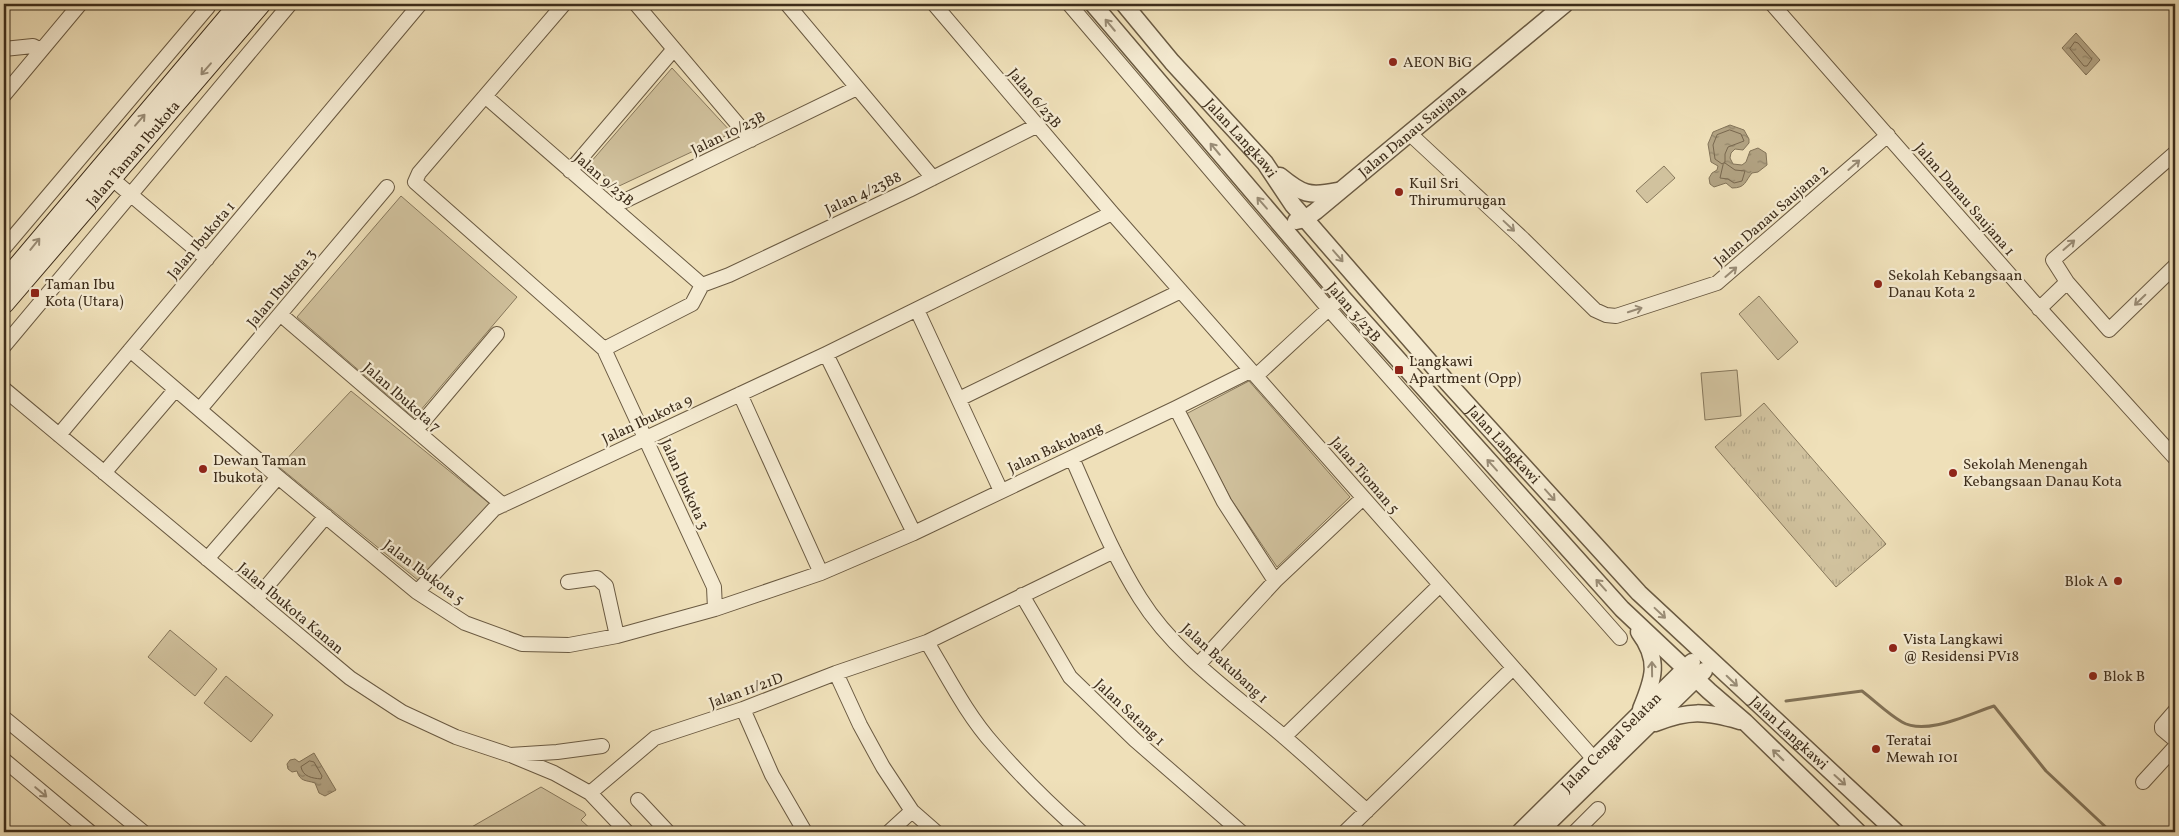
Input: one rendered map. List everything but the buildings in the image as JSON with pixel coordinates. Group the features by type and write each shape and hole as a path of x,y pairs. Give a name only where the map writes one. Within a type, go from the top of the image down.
{"main road":[{"name":"Jalan Taman Ibukota","path":"4,304 111,178 232,26 239,4"},
{"name":"Jalan Taman Ibukota","path":"4,282 57,217 232,26 261,4"}],"street":[{"path":"4,95 80,4"},
{"path":"4,346 290,4"},
{"name":"Jalan Ibukota 1","path":"59,435 420,4"},
{"path":"564,4 419,173 415,182 604,349 692,304 702,285"},
{"path":"636,4 751,140"},
{"path":"787,4 933,178"},
{"name":"Jalan 6/23B","path":"934,4 1112,213"},
{"name":"Jalan 3/23B","path":"1069,4 1328,308 1620,638"},
{"name":"Jalan Langkawi","path":"1092,4 1342,297 1622,608 1858,832"},
{"name":"Jalan Langkawi","path":"1124,4 1172,62 1265,163 1306,219 1447,382 1639,593 1896,832"},
{"name":"Jalan Danau Saujana","path":"1306,219 1565,4"},
{"name":"Jalan Danau Saujana 1","path":"1772,4 2039,308 2175,458"},
{"path":"4,248 206,5 232,26"},
{"path":"4,49 33,46 42,50"},
{"path":"570,170 674,49"},
{"name":"Jalan 10/23B","path":"612,207 858,88"},
{"name":"Jalan 9/23B","path":"485,96 702,285"},
{"name":"Jalan 4/23B8","path":"702,285 729,275 933,178 1036,126"},
{"name":"Jalan Danau Saujana 2","path":"1409,134 1523,239 1595,310 1606,315 1616,316 1717,284 1888,135"},
{"path":"2175,153 2053,260 2067,282 2109,330 2175,266"},
{"path":"1265,163 1298,191 1313,195 1339,191"},
{"path":"111,178 207,259"},
{"name":"Jalan Ibukota 3","path":"200,410 387,188"},
{"path":"40,204 57,217"},
{"name":"Jalan Tioman 5","path":"1112,213 1594,759"},
{"name":"Jalan Ibukota 9","path":"417,592 494,509 826,354 1112,213"},
{"path":"1277,220 1296,221 1306,219 1302,251"},
{"path":"2039,308 2067,282"},
{"path":"959,399 1181,290"},
{"name":"Jalan Bakubang","path":"872,552 1176,408 1253,374 1342,297"},
{"path":"917,310 1001,491"},
{"name":"Jalan Ibukota 7","path":"280,314 503,505"},
{"path":"416,430 497,334"},
{"name":"Jalan Ibukota 3","path":"604,349 714,587 715,608"},
{"name":"Jalan Ibukota 5","path":"130,350 278,477 417,592 465,623 522,644 569,645 617,636 715,608 821,573 872,552"},
{"path":"826,354 914,533"},
{"name":"Jalan Ibukota Kanan","path":"4,389 350,678 402,712 456,737 510,755 557,752 602,746"},
{"path":"104,472 175,390"},
{"path":"740,394 821,573"},
{"path":"1176,408 1224,502 1275,581"},
{"name":"Jalan Bakubang 1","path":"1072,458 1114,551 1140,599 1170,637 1198,665 1284,737 1367,811"},
{"path":"206,559 278,477"},
{"path":"1198,665 1275,581 1363,498"},
{"path":"256,599 326,516"},
{"name":"Jalan 11/21D","path":"590,793 655,738 927,642 1114,551"},
{"path":"568,582 597,578 606,586 617,636"},
{"path":"1284,737 1440,585"},
{"name":"Jalan Satang 1","path":"1022,595 1070,677 1135,740 1240,832"},
{"path":"1622,608 1648,645 1654,668 1644,720 1697,712 1716,714 1744,722"},
{"path":"927,642 959,696 993,744 1052,807 1081,832"},
{"name":"Jalan Cengal Selatan","path":"1539,832 1644,720 1707,657"},
{"path":"1345,832 1513,668"},
{"path":"836,673 864,734 883,767 912,811 936,832"},
{"path":"743,708 772,775 805,832"},
{"path":"2175,711 2163,724 2162,729 2175,740"},
{"path":"4,718 143,832"},
{"name":"Jalan Cengal Selatan","path":"1520,832 1594,759 1644,720"},
{"path":"2143,782 2175,747"},
{"path":"510,755 554,774 590,793 627,832"},
{"path":"4,760 90,832"},
{"path":"638,800 668,832"},
{"path":"1575,832 1598,809"},
{"path":"889,832 912,811"}],"green space":[{"path":"672,68 732,133 617,187 590,163"},
{"path":"1664,166 1675,178 1647,203 1636,191"},
{"path":"401,196 517,297 414,418 297,317"},
{"path":"1759,296 1798,342 1778,360 1739,314"},
{"path":"1737,370 1741,416 1705,420 1701,373"},
{"path":"1249,381 1350,497 1277,567 1231,499 1186,414"},
{"path":"351,391 490,504 419,581 279,467"},
{"path":"1764,403 1886,544 1836,587 1715,447"},
{"path":"170,630 217,669 195,696 148,657"},
{"path":"226,676 273,715 251,742 204,703"},
{"path":"541,787 584,812 586,815 581,820 594,832 463,832"}],"water":[{"path":"2076,33 2100,60 2086,75 2062,48"},
{"path":"1730,125 1744,130 1749,139 1749,143 1743,150 1735,149 1731,153 1730,158 1733,164 1742,165 1746,162 1750,151 1758,148 1766,153 1767,165 1758,172 1752,173 1745,184 1740,187 1732,188 1726,183 1714,187 1710,184 1709,178 1717,170 1718,166 1711,162 1708,144 1713,132"},
{"path":"314,753 336,790 325,796 319,793 315,783 304,780 297,771 292,772 288,769 287,764 290,760 295,759 299,762"}],"waterway":[{"path":"1786,701 1862,691 1902,722 1912,726 1923,727 1948,722 1994,706 2046,771 2111,832"}],"place":[{"name":"AEON BiG","path":"1393,62"},
{"name":"Kuil Sri Thirumurugan","path":"1399,192"},
{"name":"Sekolah Kebangsaan Danau Kota 2","path":"1878,284"},
{"name":"Taman Ibu Kota (Utara)","path":"35,293"},
{"name":"Langkawi Apartment (Opp)","path":"1399,370"},
{"name":"Dewan Taman Ibukota","path":"203,469"},
{"name":"Sekolah Menengah Kebangsaan Danau Kota","path":"1953,473"},
{"name":"Blok A","path":"2118,581"},
{"name":"Vista Langkawi @ Residensi PV18","path":"1893,648"},
{"name":"Blok B","path":"2093,676"},
{"name":"Teratai Mewah 101","path":"1876,749"}]}
